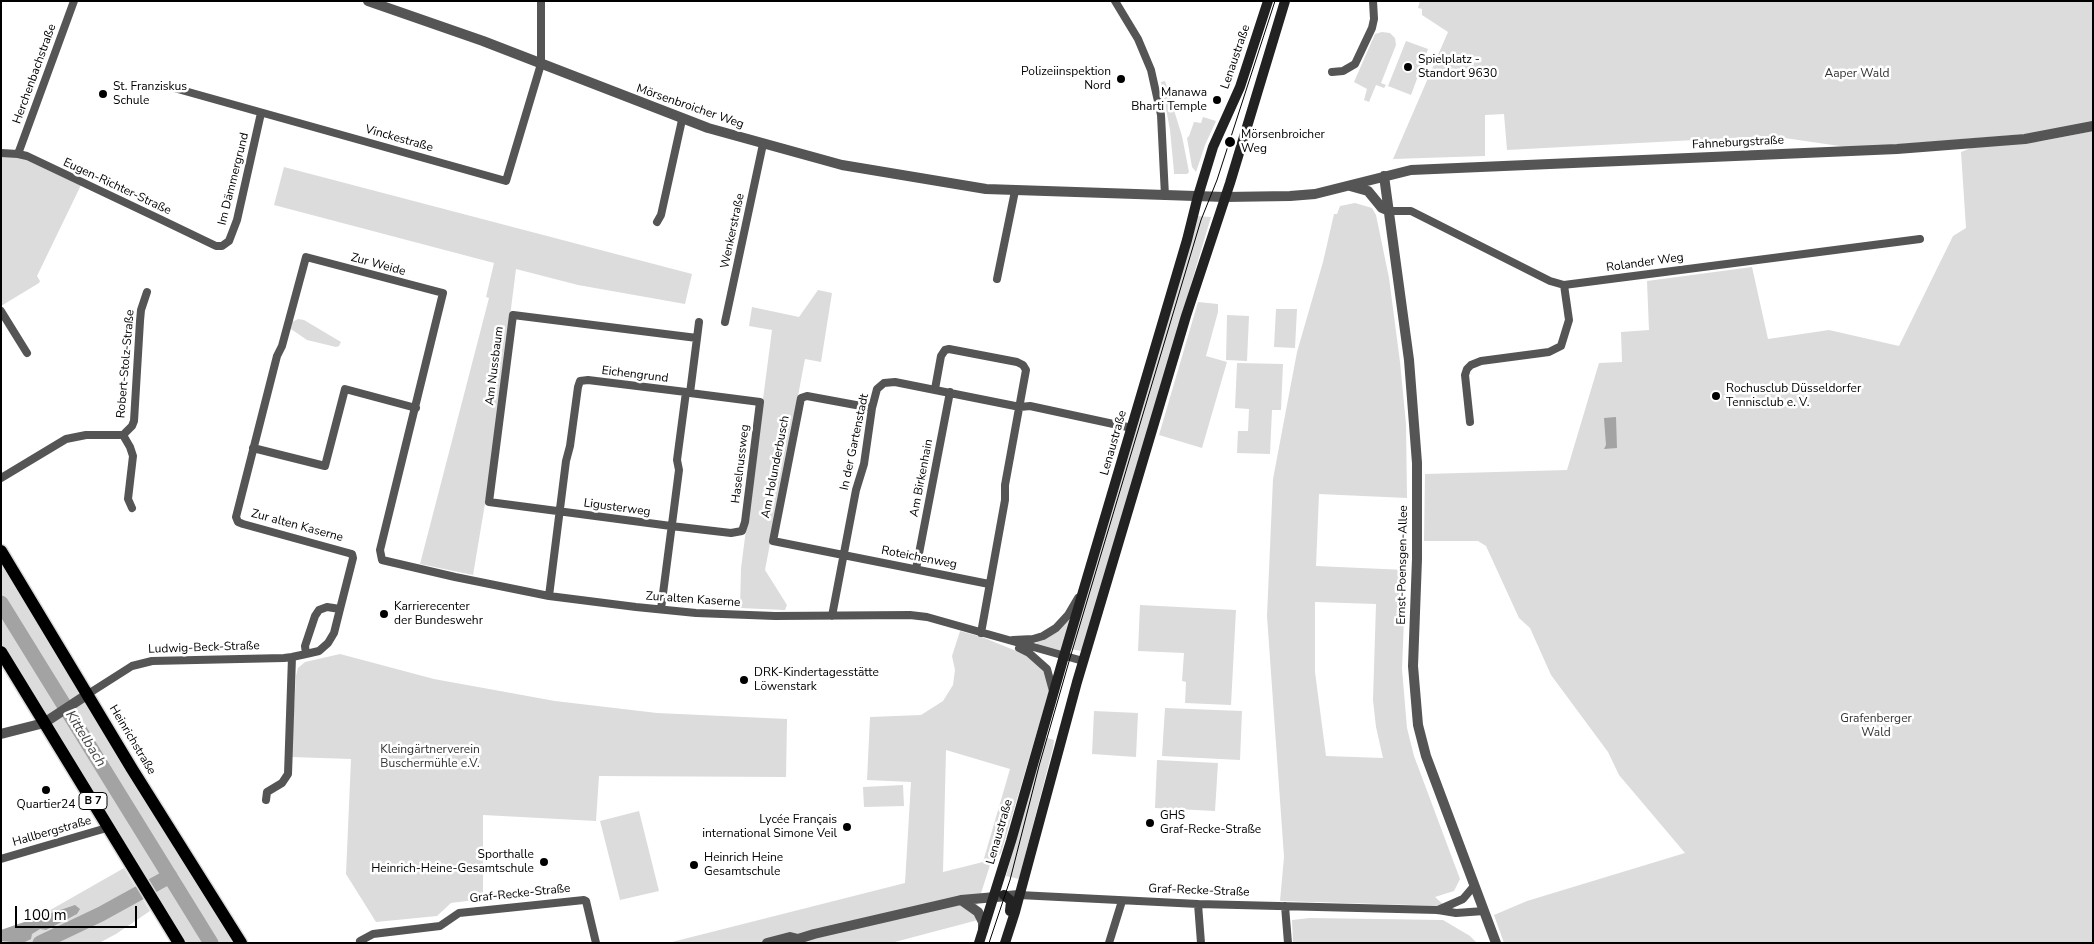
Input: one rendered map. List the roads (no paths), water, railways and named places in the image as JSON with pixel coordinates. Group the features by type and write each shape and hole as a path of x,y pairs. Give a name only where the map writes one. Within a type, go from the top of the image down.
{"main road":[{"name":"Lenaustraße","path":"979,943 1004,865 1187,240 1198,196 1213,148 1240,87 1268,1"},
{"path":"1005,943 1083,661 1186,316 1225,197 1285,1"},
{"name":"Heinrichstraße","path":"1,551 241,943"},
{"name":"B 7","path":"1,652 179,943"},
{"path":"1004,895 1010,898 1012,903 1008,919 1009,927"}],"street":[{"name":"Herchenbachstraße","path":"18,154 74,1"},
{"name":"Mörsenbroicher Weg","path":"368,1 541,64 682,120 842,165 986,189 1165,196 1301,195 1330,191 1384,176"},
{"path":"541,1 541,64"},
{"path":"1115,1 1138,39 1151,70 1161,114 1165,196"},
{"path":"1332,72 1350,68 1358,59 1374,19 1373,1"},
{"name":"Vinckestraße","path":"167,86 506,181 541,64"},
{"name":"Im Dämmergrund","path":"222,246 229,240 237,220 261,113"},
{"path":"657,222 661,215 682,120"},
{"name":"Fahneburgstraße","path":"1384,176 1422,169 1929,147 2025,139 2093,126"},
{"name":"Wenkerstraße","path":"725,322 763,144"},
{"name":"Eugen-Richter-Straße","path":"1,153 18,154 216,246 222,246"},
{"name":"Ernst-Poensgen-Allee","path":"1384,176 1409,360 1417,463 1417,559 1413,666 1418,725 1426,756 1496,943"},
{"path":"1349,186 1368,191 1382,208 1389,211"},
{"path":"997,279 1015,191"},
{"name":"Rolander Weg","path":"1389,211 1411,211 1550,281 1564,285 1920,239"},
{"name":"Zur Weide","path":"237,520 236,512 277,356 282,346 306,258 443,293 380,550 380,558"},
{"path":"1470,422 1465,375 1471,365 1481,361 1549,352 1561,346 1569,320 1564,285"},
{"name":"Robert-Stolz-Straße","path":"1,478 66,439 86,435 123,435 132,426 134,421 141,310 147,292"},
{"path":"1,311 27,353"},
{"name":"Am Nussbaum","path":"559,511 489,502 513,315 697,338"},
{"path":"661,609 688,393 699,322"},
{"path":"935,389 941,356 945,350 952,349 1017,362 1023,365 1026,370 981,633"},
{"name":"Eichengrund","path":"549,596 566,460 580,381 588,380 688,393"},
{"name":"In der Gartenstadt","path":"832,616 856,490 864,464 872,408 877,389 884,383 895,382 1020,407 1030,406 1132,428"},
{"path":"253,448 325,466 345,389 416,408"},
{"name":"Am Birkenhain","path":"916,569 950,392"},
{"name":"Haselnussweg","path":"671,526 731,533 742,531 760,402 688,393"},
{"name":"Am Holunderbusch","path":"844,555 773,541 802,397 807,396 872,408"},
{"name":"Robert-Stolz-Straße","path":"123,435 133,456 128,499 132,508"},
{"name":"Ligusterweg","path":"559,511 671,526"},
{"name":"Zur alten Kaserne","path":"237,520 243,524 352,554"},
{"name":"Ludwig-Beck-Straße","path":"1,734 44,722 132,666 152,661 292,657 318,651 330,641 334,633 353,558 352,554"},
{"name":"Roteichenweg","path":"844,555 989,584"},
{"name":"Zur alten Kaserne","path":"380,558 385,562 549,596 661,609 728,614 910,615 927,617 1006,641 1083,661"},
{"name":"Zur alten Kaserne","path":"1006,641 1044,636 1056,628 1068,615 1085,588"},
{"path":"306,654 305,646 312,623 319,610 327,607 340,609"},
{"name":"Zur alten Kaserne","path":"1006,641 1029,653 1042,664 1050,677 1053,693"},
{"path":"266,800 267,792 282,783 288,774 292,657"},
{"name":"Hallbergstraße","path":"1,859 110,828"},
{"name":"Graf-Recke-Straße","path":"1438,910 1457,902 1474,886"},
{"name":"Graf-Recke-Straße","path":"768,943 790,937 796,941 960,900 1004,895 1198,904 1438,910 1456,913 1484,911"},
{"name":"Graf-Recke-Straße","path":"360,941 373,934 440,926 458,912 584,900 586,901 596,943"},
{"path":"960,900 978,912 983,922 983,930"},
{"path":"1109,943 1122,901"},
{"path":"1198,904 1202,943"},
{"path":"1285,906 1288,943"}],"waterway":[{"name":"Kittelbach","path":"1,603 211,943"},
{"path":"40,943 101,914 170,876"}],"tram line":[{"path":"989,943 1010,880 1039,766 1070,658 1201,220 1217,180 1275,1"}],"place":[{"name":"Spielplatz - Standort 9630","path":"1408,67"},
{"name":"Polizeiinspektion Nord","path":"1121,79"},
{"name":"St. Franziskus Schule","path":"103,94"},
{"name":"Manawa Bharti Temple","path":"1217,100"},
{"name":"Mörsenbroicher Weg","path":"1230,142"},
{"name":"Rochusclub Düsseldorfer Tennisclub e. V.","path":"1716,396"},
{"name":"Karrierecenter der Bundeswehr","path":"384,614"},
{"name":"DRK-Kindertagesstätte Löwenstark","path":"744,680"},
{"name":"Quartier24","path":"46,790"},
{"name":"GHS Graf-Recke-Straße","path":"1150,823"},
{"name":"Lycée Français international Simone Veil","path":"847,827"},
{"name":"Sporthalle Heinrich-Heine-Gesamtschule","path":"544,862"},
{"name":"Heinrich Heine Gesamtschule","path":"694,865"}],"park label":[{"name":"Aaper Wald","path":"1857,74"},
{"name":"Grafenberger Wald","path":"1876,726"},
{"name":"Kleingärtnerverein Buschermühle e.V.","path":"430,757"}]}
